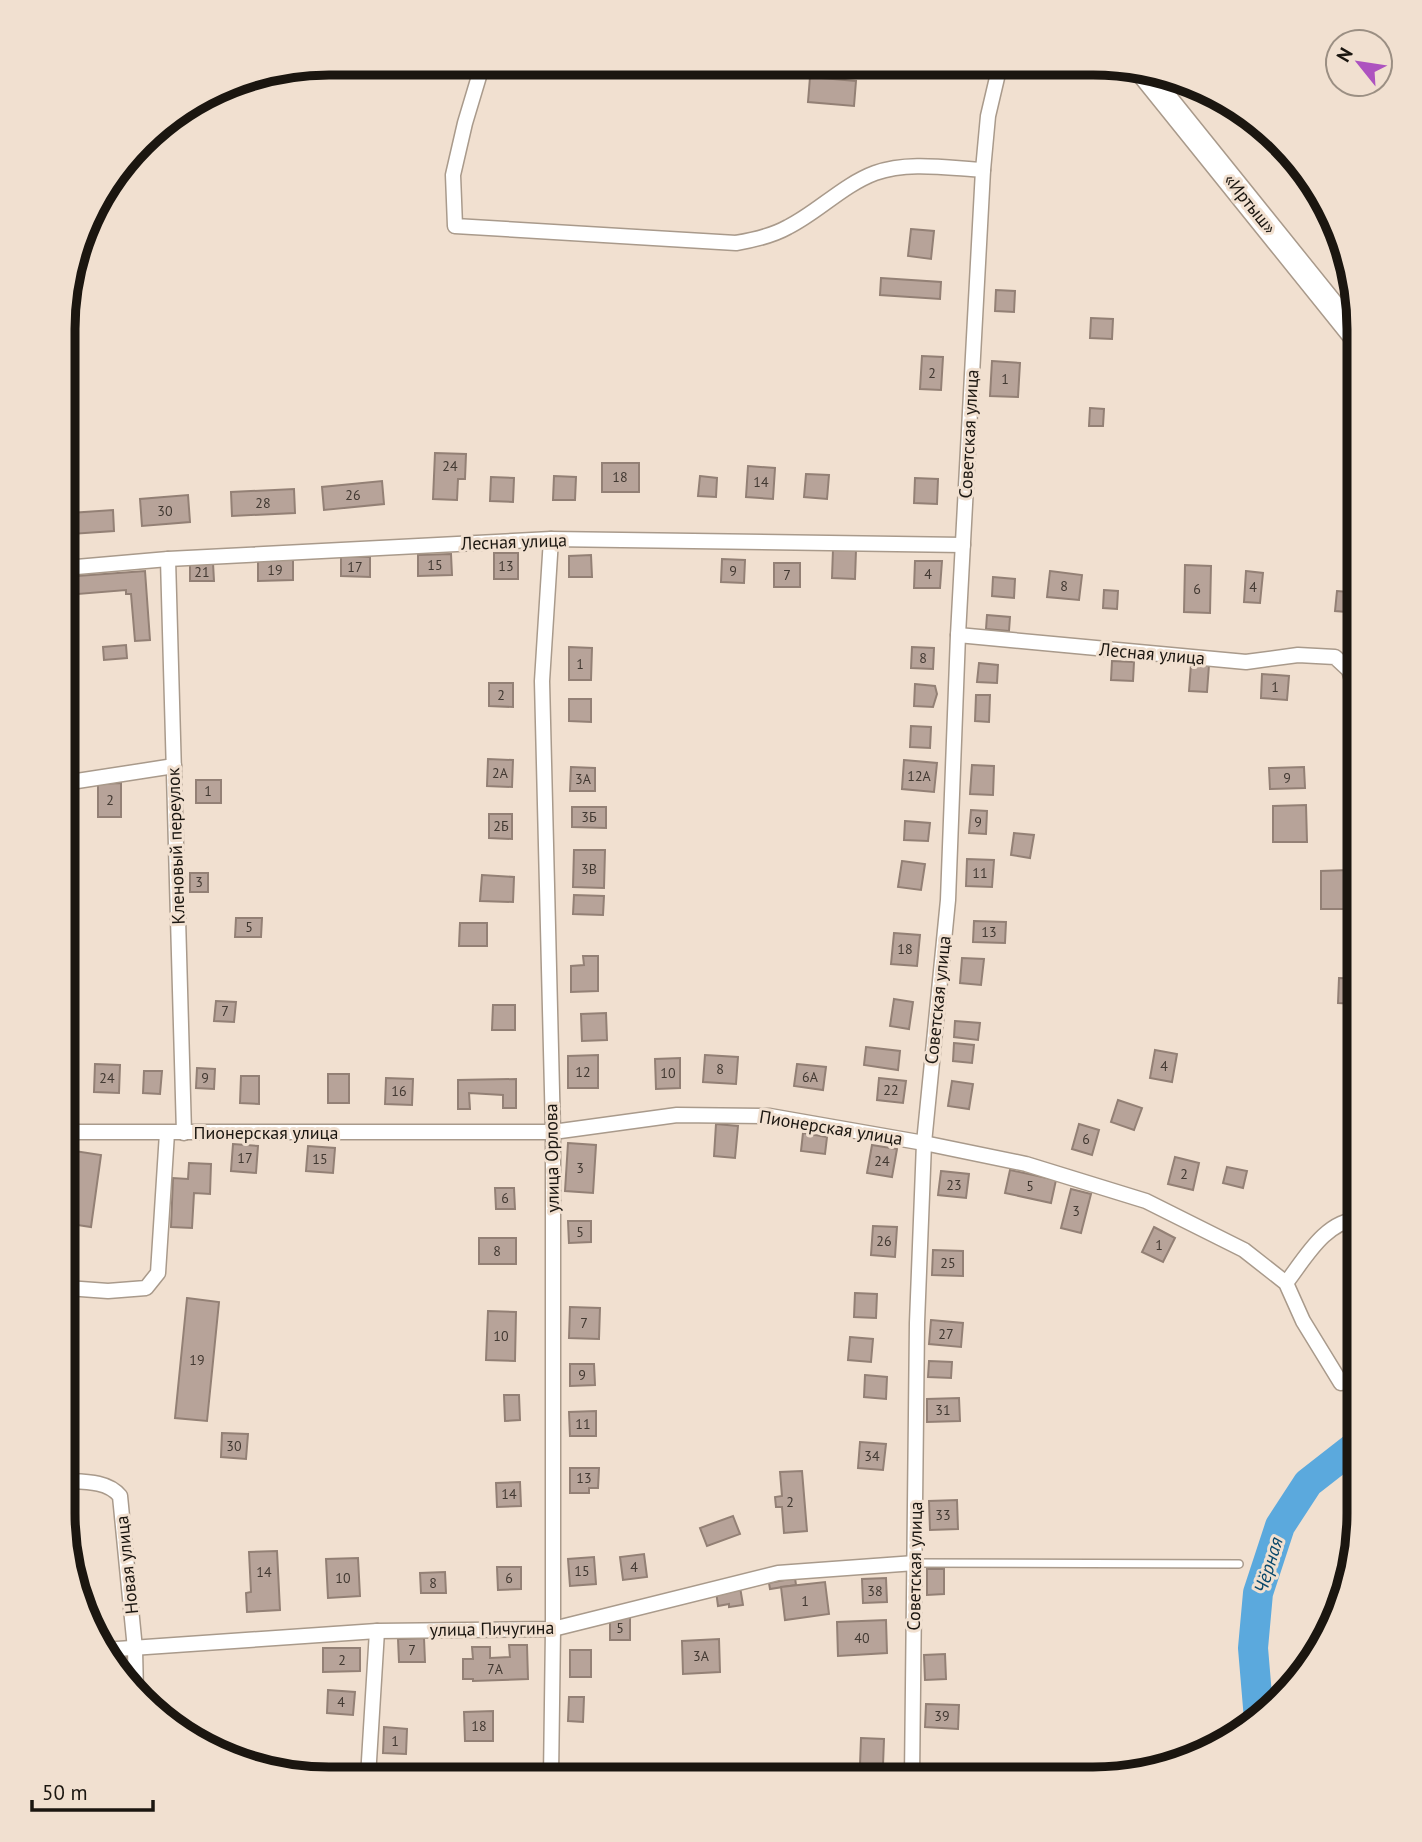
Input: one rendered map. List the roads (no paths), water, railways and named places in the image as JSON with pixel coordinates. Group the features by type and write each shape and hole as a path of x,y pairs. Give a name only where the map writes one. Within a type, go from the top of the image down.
{"highway":[{"name":"«Иртыш»","path":"1152,82 1347,325"}],"street":[{"path":"479,75 464,123 453,175 455,226 736,243 764,238 789,227 838,193 875,173 904,167 983,170"},
{"name":"Советская улица","path":"912,1767 916,1323 924,1143 948,900 979,221 988,116 998,75"},
{"name":"Лесная улица","path":"75,567 168,559 551,539 963,545"},
{"name":"улица Орлова","path":"551,539 542,681 553,1132 551,1767"},
{"name":"Кленовый переулок","path":"168,559 184,1133"},
{"name":"Лесная улица","path":"958,635 1246,662 1298,655 1335,657 1345,663 1347,668"},
{"path":"75,781 174,766"},
{"name":"Пионерская улица","path":"75,1132 553,1132 677,1115 770,1116 924,1143 1026,1164 1146,1201 1244,1250 1286,1283 1303,1321 1341,1383"},
{"path":"75,1289 108,1291 146,1288 158,1273 167,1133"},
{"path":"1286,1283 1329,1231 1347,1220"},
{"name":"Новая улица","path":"75,1482 105,1485 120,1496 136,1677"},
{"name":"улица Пичугина","path":"115,1650 377,1631 553,1629 778,1573 915,1563"},
{"path":"369,1767 377,1631"}],"lane":[{"path":"915,1563 1239,1564"}],"waterway":[{"name":"Чёрная","path":"1258,1706 1253,1648 1258,1593 1280,1526 1308,1483 1347,1453"}]}
